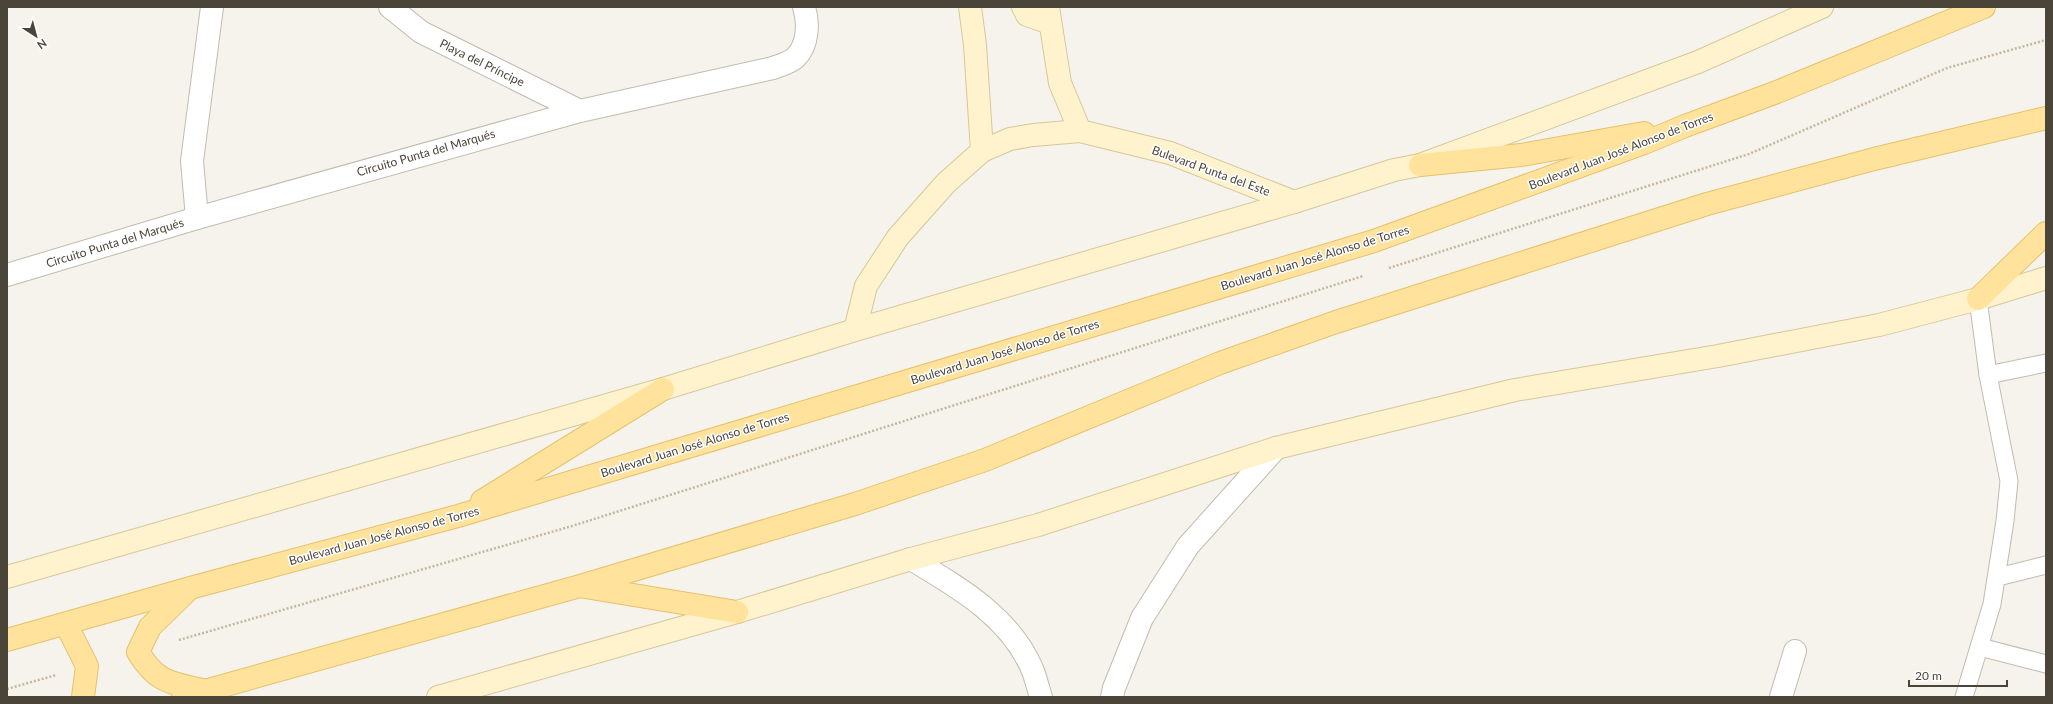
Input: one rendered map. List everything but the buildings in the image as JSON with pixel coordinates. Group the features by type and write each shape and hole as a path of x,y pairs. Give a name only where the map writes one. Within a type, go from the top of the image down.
{"main road":[{"name":"Boulevard Juan José Alonso de Torres","path":"7,640 190,588 458,516 1374,241 1644,143 1777,92 1984,7"},
{"path":"183,697 580,586 862,502 985,460 1220,363 1336,322 1707,204 1874,159 2046,118"},
{"path":"1420,165 1521,155 1685,126"},
{"path":"1978,299 2046,233"},
{"path":"458,516 662,389"},
{"path":"580,586 737,612"},
{"path":"190,588 150,627 138,652 148,668 161,679 175,684 206,691"},
{"path":"66,624 87,666 83,697"}],"street":[{"path":"197,218 192,160 212,7"},
{"name":"Playa del Príncipe","path":"390,7 421,32 580,111"},
{"name":"Circuito Punta del Marqués","path":"7,275 197,218 580,111 786,64 795,58 804,44 806,15 804,7"},
{"path":"970,7 975,45 982,151"},
{"path":"1023,7 1027,15 1049,15 1060,83 1080,131"},
{"path":"7,577 662,389 855,330 1294,202 1394,170 1420,165 1698,62 1822,7"},
{"name":"Bulevard Punta del Este","path":"855,330 866,286 898,237 946,183 982,151 1010,139 1033,135 1080,131 1170,153 1294,202"},
{"path":"438,697 737,612 911,559 1038,525 1276,448 1515,390 1718,356 1879,325 1978,299 2046,278"},
{"path":"1112,697 1114,688 1142,618 1188,546 1276,448"},
{"path":"911,559 949,582 987,609 1015,639 1033,670 1041,697"},
{"path":"1781,697 1795,650"}],"lane":[{"path":"1964,697 1980,647 1998,577 2009,481 1988,375 1978,299"},
{"path":"1988,375 2046,363"},
{"path":"1998,577 2046,565"},
{"path":"1980,647 2046,664"}],"path":[{"path":"1385,269 1750,154 1947,68 2046,40"},
{"path":"138,652 572,526 1370,274"},
{"path":"7,690 87,666"}]}
